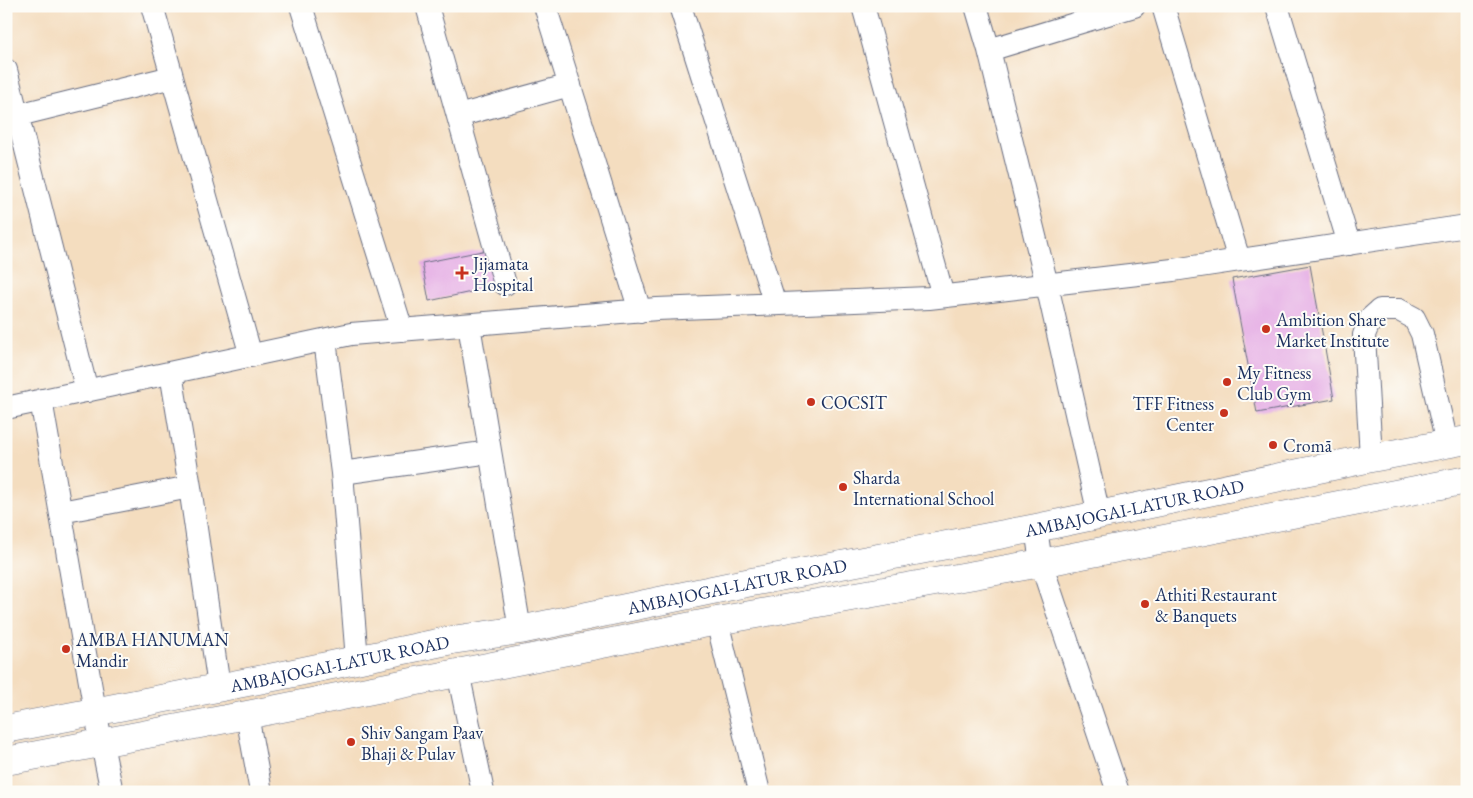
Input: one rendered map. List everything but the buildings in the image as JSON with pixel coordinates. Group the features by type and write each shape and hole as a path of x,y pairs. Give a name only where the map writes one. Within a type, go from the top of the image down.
{"main road":[{"name":"AMBAJOGAI-LATUR ROAD","path":"6,729 452,640 520,630 736,585 1036,528 1371,458 1457,442"},
{"name":"AMBAJOGAI-LATUR ROAD","path":"6,761 717,621 1041,563 1467,480"}],"street":[{"path":"301,6 402,330"},
{"path":"427,6 505,284"},
{"path":"546,6 640,310"},
{"path":"680,6 776,304"},
{"path":"863,6 943,296"},
{"path":"976,6 989,50 1046,284 1099,515"},
{"path":"989,50 1134,6"},
{"path":"1163,6 1238,260"},
{"path":"1277,6 1349,244"},
{"path":"153,9 251,356"},
{"path":"6,70 12,116 87,391"},
{"path":"12,116 172,77"},
{"path":"458,116 570,85"},
{"path":"6,408 351,334 640,310 943,296 1173,270 1467,226"},
{"path":"1371,458 1364,335 1371,318 1380,310 1398,310 1414,318 1422,334 1457,442"},
{"path":"469,325 520,630"},
{"path":"325,340 342,472 357,660"},
{"path":"171,373 190,487 219,687"},
{"path":"41,400 95,711 112,792"},
{"path":"342,472 490,452"},
{"path":"61,512 190,487"},
{"path":"1036,528 1041,563 1118,792"},
{"path":"717,621 759,792"},
{"path":"458,672 484,792"},
{"path":"247,715 262,792"}],"place":[{"name":"Jijamata Hospital","path":"462,273"},
{"name":"Ambition Share Market Institute","path":"1266,329"},
{"name":"My Fitness Club Gym","path":"1227,382"},
{"name":"COCSIT","path":"811,402"},
{"name":"TFF Fitness Center","path":"1224,413"},
{"name":"Cromā","path":"1273,445"},
{"name":"Sharda International School","path":"843,487"},
{"name":"Athiti Restaurant & Banquets","path":"1145,604"},
{"name":"AMBA HANUMAN Mandir","path":"66,649"},
{"name":"Shiv Sangam Paav Bhaji & Pulav","path":"351,742"}]}
